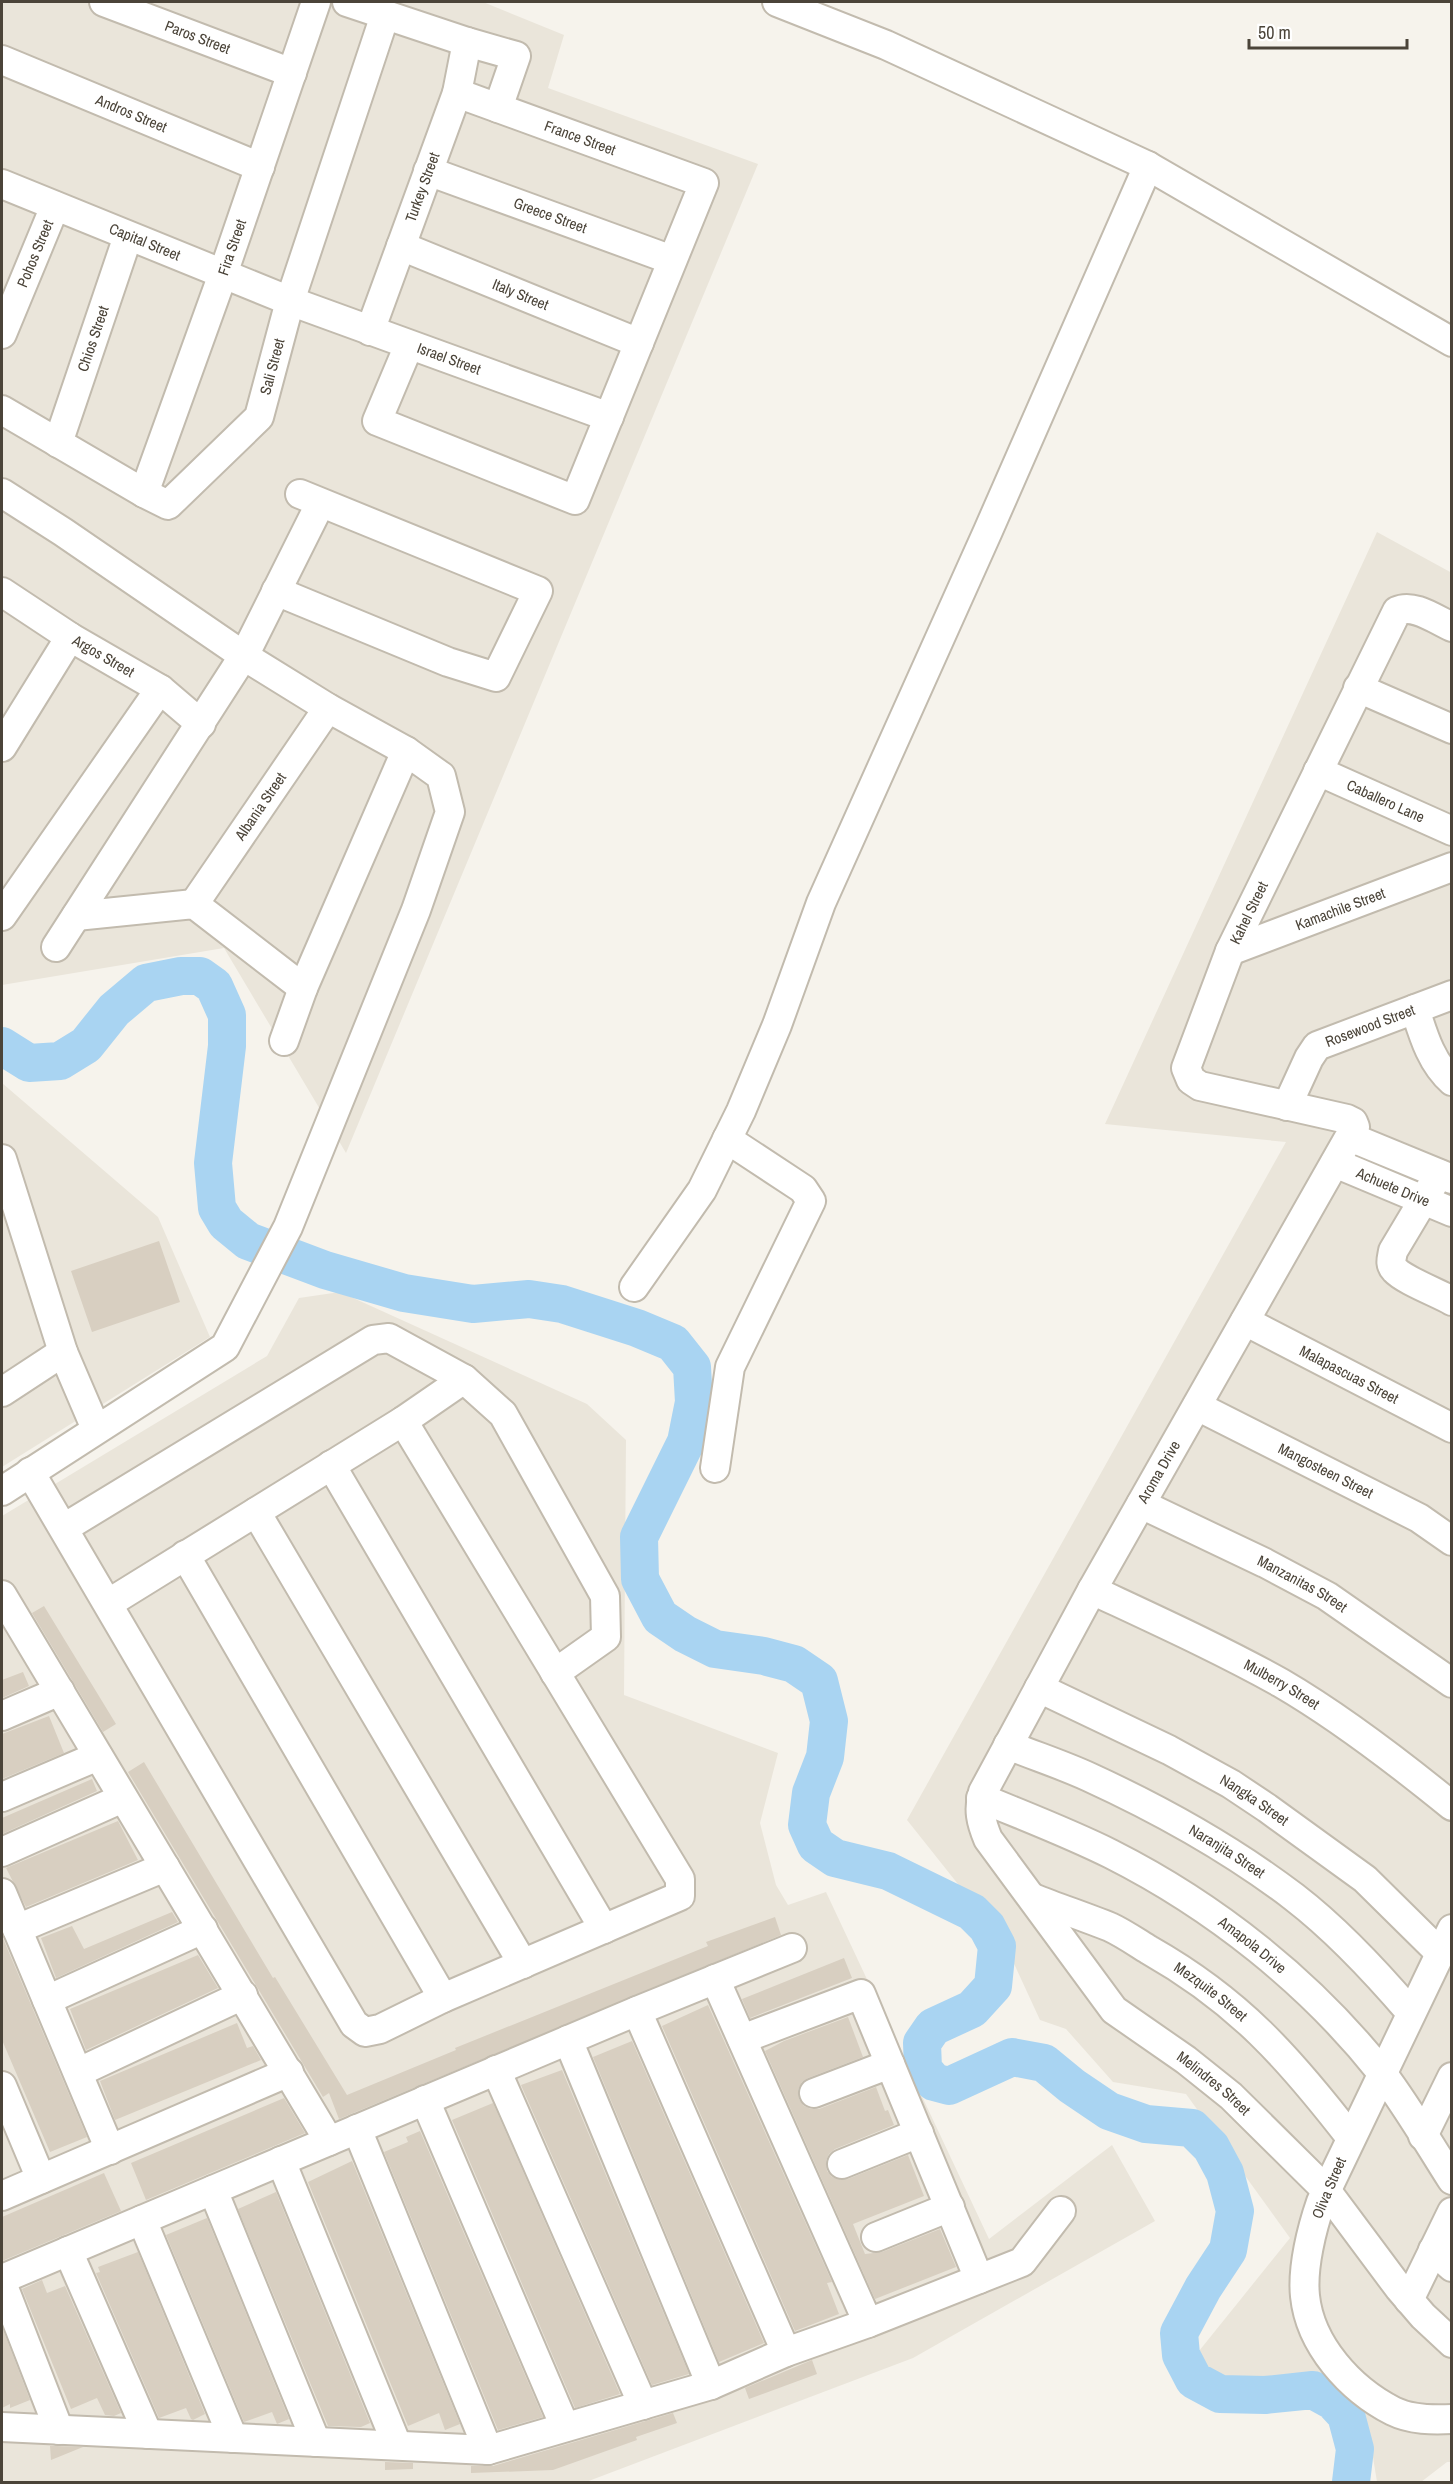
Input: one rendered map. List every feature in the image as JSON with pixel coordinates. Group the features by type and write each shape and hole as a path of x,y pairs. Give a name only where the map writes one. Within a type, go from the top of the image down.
{"street":[{"name":"Paros Street","path":"104,2 292,73"},
{"name":"Fira Street","path":"144,493 223,274 316,2"},
{"path":"347,2 516,56 498,108"},
{"path":"777,2 886,45 1148,166 1452,342"},
{"name":"Sali Street","path":"2,410 144,493 168,504 259,417 290,302 385,15"},
{"name":"Turkey Street","path":"370,331 457,93 467,42"},
{"name":"Andros Street","path":"2,60 260,167"},
{"name":"France Street","path":"457,93 704,183 672,260"},
{"path":"634,1287 702,1190 727,1139 777,1025 825,893 988,531 1148,166"},
{"name":"Greece Street","path":"428,171 672,260"},
{"name":"Capital Street","path":"2,184 290,302"},
{"name":"Pohos Street","path":"2,334 55,206"},
{"name":"Chios Street","path":"58,443 128,236"},
{"name":"Italy Street","path":"401,246 639,343"},
{"path":"409,345 377,421 575,500 672,260"},
{"name":"Israel Street","path":"290,302 609,417"},
{"path":"2,493 63,532 243,656 328,708 406,750 441,776 450,812 416,910 288,1227 225,1347 2,1491"},
{"path":"56,947 243,656 276,591 310,499 538,591 496,677 448,662 276,591"},
{"name":"Argos Street","path":"2,592 70,637 160,689 201,724"},
{"name":"Kahel Street","path":"1352,1132 1353,1122 1347,1119 1200,1086 1195,1084 1187,1074 1186,1068 1230,951 1397,611 1405,608 1415,610 1452,627"},
{"path":"2,747 70,637"},
{"path":"1358,688 1452,729"},
{"path":"2,916 160,689"},
{"name":"Albania Street","path":"194,904 328,708"},
{"path":"284,1041 303,988 406,750"},
{"name":"Caballero Lane","path":"1318,771 1452,831"},
{"name":"Kamachile Street","path":"1230,951 1452,867"},
{"path":"76,916 194,904 303,988"},
{"name":"Rosewood Street","path":"1287,1106 1317,1046 1452,995"},
{"path":"1415,1009 1440,1072 1452,1081"},
{"name":"Aroma Drive","path":"981,1810 1008,1745 1092,1590 1352,1132"},
{"name":"Achuete Drive","path":"1352,1132 1445,1176"},
{"path":"715,1468 730,1367 811,1201 803,1189 727,1139"},
{"path":"2,1159 63,1352 96,1429"},
{"name":"Achuete Drive","path":"1335,1163 1452,1212"},
{"path":"1445,1176 1423,1200 1393,1251 1391,1262 1394,1269 1403,1275 1452,1300"},
{"name":"Malapascuas Street","path":"1245,1321 1452,1428"},
{"path":"64,1528 373,1340 389,1338 464,1379 503,1414 606,1596 606,1637 555,1673"},
{"path":"2,1392 63,1352"},
{"path":"109,1603 403,1421 464,1379"},
{"name":"Mangosteen Street","path":"1197,1406 1419,1518 1452,1541"},
{"path":"30,1472 109,1603 354,2024 365,2032 380,2029 443,1998 680,1896 680,1879 403,1421"},
{"path":"331,1466 604,1929"},
{"name":"Manzanitas Street","path":"1141,1504 1265,1563 1327,1596 1452,1683"},
{"path":"256,1512 523,1964"},
{"path":"185,1555 443,1998"},
{"name":"Mulberry Street","path":"1092,1590 1221,1651 1282,1684 1368,1742 1452,1806"},
{"path":"2,1595 11,1628 60,1691 329,2141"},
{"name":"Nangka Street","path":"1039,1688 1170,1750 1231,1784 1365,1879 1446,1941"},
{"path":"2,1716 60,1691"},
{"name":"Naranjita Street","path":"1008,1745 1088,1776 1212,1840 1295,1898 1343,1940 1383,1980 1411,2013"},
{"path":"2,1797 98,1756"},
{"path":"2,1852 123,1798"},
{"name":"Melindres Street","path":"981,1810 988,1839 1114,2010 1231,2096 1326,2190 1409,2300 1452,2343"},
{"name":"Amapola Drive","path":"981,1810 1110,1853 1171,1887 1208,1911 1317,2000 1382,2073 1452,2180"},
{"path":"17,1929 165,1867"},
{"path":"2,1893 110,2150"},
{"name":"Mezquite Street","path":"1033,1898 1111,1928 1169,1961 1212,1990 1258,2029 1302,2074 1351,2138"},
{"path":"47,2000 203,1929"},
{"name":"Oliva Street","path":"1446,1941 1326,2190 1313,2226 1305,2295 1311,2323 1319,2342 1362,2391 1394,2412 1415,2418 1452,2419"},
{"path":"2,2278 792,1948"},
{"path":"716,1979 868,2323"},
{"path":"742,2039 861,1994 979,2279"},
{"path":"79,2072 243,1995"},
{"path":"637,2011 786,2352"},
{"path":"568,2040 711,2385"},
{"path":"814,2093 890,2064"},
{"path":"496,2070 643,2405"},
{"path":"2,2196 289,2072"},
{"path":"1423,2136 1452,2077"},
{"path":"2,2086 41,2179"},
{"path":"425,2100 565,2427"},
{"path":"357,2129 488,2450"},
{"path":"842,2164 919,2133"},
{"path":"281,2161 397,2445"},
{"path":"213,2190 316,2442"},
{"path":"876,2237 950,2207"},
{"path":"2,2427 488,2450 711,2385 786,2352 868,2323 1022,2262 1061,2211"},
{"path":"1409,2300 1442,2259 1452,2212"},
{"path":"141,2220 233,2438"},
{"path":"68,2251 148,2434"},
{"path":"2,2283 59,2430"}],"shaded area":[{"path":"2,2 483,2 564,35 548,88 758,164 346,1153 224,948 2,985"},
{"path":"1377,532 1452,573 1451,2462 1447,2462 1421,2482 1377,2482 1368,2426 1319,2380 1266,2389 1220,2386 1195,2356 1290,2238 1186,2094 1113,2082 1066,2029 1040,2020 1004,1942 907,1820 1286,1142 1105,1124"},
{"path":"2,1083 158,1217 210,1337 2,1467"},
{"path":"340,1292 587,1404 626,1440 624,1695 778,1753 760,1823 776,1885 788,1905 826,1892 989,2239 1112,2145 1155,2221 913,2358 586,2482 2,2482 2,1516 267,1356 299,1298"}],"building":[{"path":"159,1241 180,1302 92,1332 71,1271"},
{"path":"44,1606 116,1724 103,1732 32,1613"},
{"path":"23,1672 29,1686 2,1698 2,1680"},
{"path":"49,1716 64,1753 2,1779 2,1734"},
{"path":"144,1762 273,1978 275,1977 347,2095 456,2050 455,2048 708,1946 706,1942 775,1917 781,1935 339,2119 329,2093 323,2097 128,1772"},
{"path":"92,1779 97,1791 2,1834 2,1818"},
{"path":"118,1821 138,1860 26,1907 6,1868"},
{"path":"172,1912 178,1922 56,1978 41,1938 72,1926 84,1949"},
{"path":"2,1936 87,2137 50,2152 2,2040"},
{"path":"198,1955 218,1988 86,2050 70,2009"},
{"path":"844,1958 852,1978 750,2018 742,1999"},
{"path":"708,2005 832,2282 827,2283 839,2314 795,2331 662,2026"},
{"path":"848,2017 863,2057 808,2078 802,2082 798,2090 799,2099 804,2106 819,2109 876,2087 885,2111 888,2110 894,2125 835,2149 826,2161 827,2171 832,2177 840,2180 848,2179 908,2155 924,2196 853,2224 865,2254 882,2252 940,2229 956,2267 875,2299 765,2051 784,2041"},
{"path":"237,2023 247,2048 253,2046 261,2060 115,2120 100,2081"},
{"path":"632,2041 764,2343 719,2362 593,2057"},
{"path":"562,2070 689,2374 652,2385 521,2085"},
{"path":"284,2098 305,2133 146,2200 131,2163"},
{"path":"493,2103 620,2394 575,2408 452,2120"},
{"path":"420,2131 543,2417 498,2430 384,2152 408,2142 406,2137"},
{"path":"352,2161 460,2424 445,2430 439,2413 408,2426 308,2182"},
{"path":"104,2173 121,2211 2,2261 2,2217"},
{"path":"276,2192 370,2423 361,2427 328,2426 238,2209"},
{"path":"207,2218 289,2419 277,2424 272,2412 244,2422 166,2235"},
{"path":"138,2252 205,2414 193,2420 186,2408 159,2418 96,2273 100,2272 98,2267"},
{"path":"42,2280 47,2293 65,2286 121,2413 114,2416 105,2415 97,2398 71,2409 22,2289"},
{"path":"2,2327 30,2400 10,2408 10,2404 2,2408"},
{"path":"812,2360 817,2374 749,2399 745,2388"},
{"path":"673,2413 677,2423 553,2470 471,2473 471,2466 493,2466"},
{"path":"50,2446 57,2446 83,2447 51,2460"},
{"path":"385,2462 413,2463 413,2469 385,2470"}],"waterway":[{"path":"2,1046 29,1063 60,1061 86,1045 114,1010 146,983 181,976 200,976 214,986 227,1015 227,1046 213,1163 217,1208 226,1223 248,1241 325,1270 404,1293 473,1304 529,1299 562,1304 637,1328 673,1343 692,1367 694,1402 686,1442 639,1537 640,1579 660,1617 685,1634 715,1649 764,1656 794,1664 819,1681 829,1721 825,1757 811,1793 807,1825 816,1845 835,1858 888,1871 972,1912 987,1927 997,1946 993,1986 972,2009 933,2027 922,2043 923,2069 934,2082 949,2086 1012,2057 1044,2063 1072,2086 1109,2111 1146,2124 1192,2128 1211,2147 1225,2173 1235,2211 1228,2250 1203,2288 1179,2333 1181,2355 1194,2380 1220,2394 1265,2395 1313,2390 1333,2401 1346,2415 1355,2449 1351,2482"}]}
